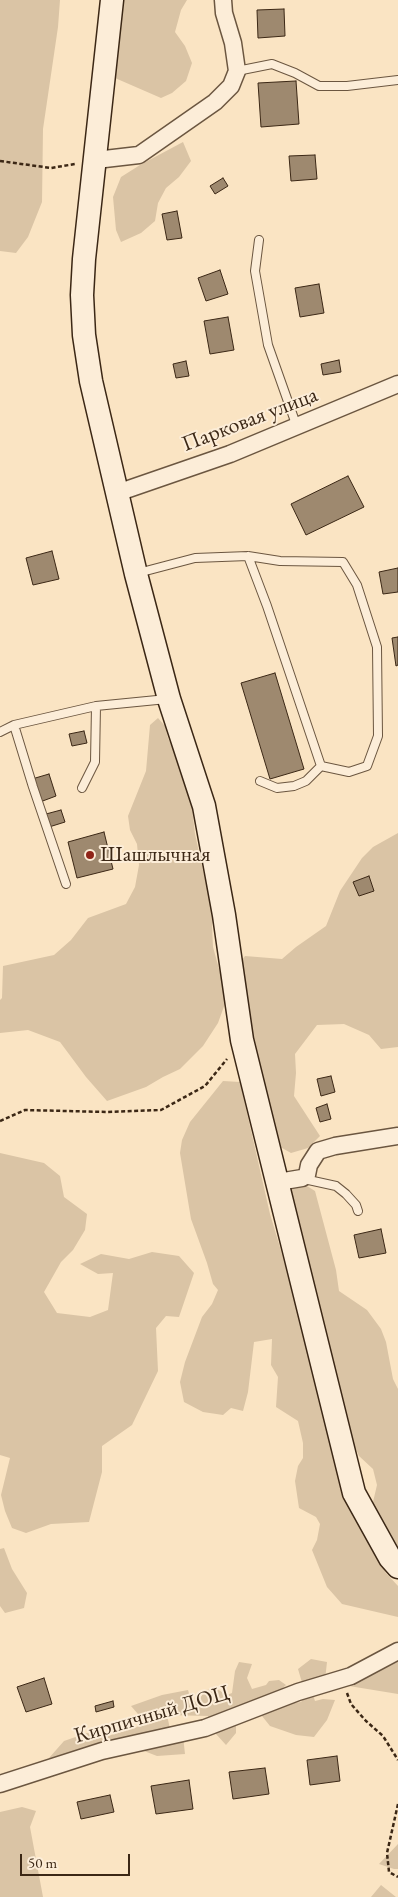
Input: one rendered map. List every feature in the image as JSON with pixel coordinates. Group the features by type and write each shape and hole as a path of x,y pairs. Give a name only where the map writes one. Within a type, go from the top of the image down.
{"main road":[{"path":"112,0 84,259 82,295 84,335 98,411 136,574 169,699 204,806 224,915 242,1040 354,1493 390,1558 398,1568"}],"street":[{"path":"96,160 139,155 215,102 231,86 237,71 233,43 224,14 223,0"},
{"name":"Парковая улица","path":"117,492 230,454 297,428 398,384"},
{"path":"278,1182 302,1178 307,1175 309,1165 318,1152 335,1146 398,1136"},
{"name":"Кирпичный ДОЦ","path":"0,1784 102,1751 206,1728 298,1692 351,1676 398,1651"}],"lane":[{"path":"237,71 272,64 295,73 319,86 347,86 398,80"},
{"path":"259,240 255,271 268,345 297,428"},
{"path":"136,574 195,558 248,556 280,561 343,562 357,585 377,647 378,736 367,766 349,772 321,766"},
{"path":"248,556 267,606 321,766"},
{"path":"0,732 14,725 96,706 169,699"},
{"path":"82,788 95,762 96,706"},
{"path":"14,725 32,787 66,884"},
{"path":"260,781 277,788 294,786 306,781 321,766"},
{"path":"302,1178 336,1186 356,1205 358,1211"}],"path":[{"path":"0,161 51,168 96,160"},
{"path":"0,1121 25,1110 107,1112 161,1110 205,1086 242,1040"},
{"path":"341,1679 351,1704 383,1736 398,1760"},
{"path":"398,1804 387,1853 389,1872 398,1877"}],"shaded area":[{"path":"0,0 60,0 58,27 43,129 42,202 28,237 16,253 0,251"},
{"path":"124,0 187,0 181,10 175,32 185,46 192,63 186,81 172,93 161,98 115,78"},
{"path":"183,142 191,161 179,177 166,188 158,203 155,221 141,233 121,242 116,230 113,197 121,177"},
{"path":"158,718 165,726 168,738 181,766 192,808 195,834 206,884 214,906 212,925 213,947 227,998 218,1023 203,1046 180,1069 146,1087 107,1101 60,1042 28,1030 0,1033 3,966 54,955 71,940 88,918 126,904 135,887 139,865 137,844 130,830 128,816 146,771 150,725"},
{"path":"398,833 398,1047 381,1049 369,1035 344,1024 317,1025 295,1054 294,1096 320,1136 308,1148 291,1153 275,1144 265,1109 239,964 245,956 282,959 326,926 340,891 362,858 373,847"},
{"path":"223,1081 240,1082 270,1214 316,1381 358,1521 386,1573 398,1586 398,1617 342,1604 327,1587 312,1550 317,1540 320,1524 316,1517 299,1508 295,1481 298,1466 303,1458 303,1443 298,1421 276,1407 278,1377 271,1365 272,1339 254,1342 248,1392 243,1411 231,1408 223,1415 203,1412 184,1402 180,1382 185,1362 202,1317 212,1304 218,1290 213,1284 191,1219 180,1153 182,1140 190,1122"},
{"path":"0,1153 44,1163 60,1176 64,1197 87,1214 85,1230 73,1250 61,1262 44,1292 57,1313 90,1317 108,1310 113,1273 98,1274 80,1264 101,1254 129,1259 152,1252 179,1256 194,1273 179,1317 166,1316 156,1328 158,1371 132,1425 102,1446 102,1472 89,1522 51,1524 26,1533 12,1528 1,1495 10,1458 0,1455"},
{"path":"294,1178 315,1191 336,1270 339,1291 367,1310 381,1329 386,1342 393,1379 398,1389 398,1553 375,1519 373,1502 377,1485 373,1469 359,1456 350,1436 314,1300 302,1237 289,1204 287,1188"},
{"path":"4,1548 12,1569 27,1593 24,1608 5,1613 0,1606 0,1549"},
{"path":"398,1658 398,1694 349,1686 366,1667"},
{"path":"311,1659 327,1662 325,1680 319,1684 314,1698 315,1701 323,1699 335,1700 327,1720 314,1737 296,1735 270,1726 254,1706 236,1723 236,1733 226,1745 216,1734 208,1716 167,1715 170,1729 183,1736 185,1754 157,1756 139,1749 49,1758 64,1741 87,1733 108,1736 137,1727 150,1716 138,1714 131,1706 162,1695 188,1690 191,1700 198,1702 205,1690 217,1689 227,1695 232,1693 235,1671 239,1662 252,1664 247,1678 252,1689 266,1685 269,1681 279,1680 286,1685 274,1696 286,1704 301,1702 306,1696 298,1669"},
{"path":"22,1807 36,1811 30,1827 43,1897 0,1897 0,1812"},
{"path":"398,1844 398,1869 379,1864"},
{"path":"381,1885 396,1897 371,1897"}],"building":[{"path":"284,9 285,36 258,38 257,10"},
{"path":"296,81 299,124 261,127 258,83"},
{"path":"315,155 317,179 291,181 289,156"},
{"path":"223,178 228,186 215,194 210,186"},
{"path":"177,211 182,238 167,240 162,214"},
{"path":"220,270 228,294 206,301 198,278"},
{"path":"319,284 324,313 300,317 295,288"},
{"path":"228,317 234,350 210,354 204,321"},
{"path":"339,360 341,372 323,375 321,364"},
{"path":"186,361 189,376 176,378 173,364"},
{"path":"348,476 364,507 306,535 291,504"},
{"path":"52,551 59,579 33,585 26,558"},
{"path":"398,568 398,592 383,594 379,572"},
{"path":"398,637 398,665 396,666 392,638"},
{"path":"275,673 304,769 270,779 241,683"},
{"path":"84,731 87,743 72,746 69,734"},
{"path":"49,774 56,796 40,802 32,779"},
{"path":"61,810 65,822 49,827 46,814"},
{"name":"Шашлычная","path":"104,832 113,869 77,878 68,842"},
{"path":"369,876 374,891 359,896 353,882"},
{"path":"331,1076 335,1092 321,1096 317,1079"},
{"path":"327,1104 331,1119 320,1122 316,1108"},
{"path":"381,1229 386,1253 359,1258 354,1235"},
{"path":"44,1678 52,1704 26,1712 17,1687"},
{"path":"113,1701 114,1707 96,1712 95,1706"},
{"path":"337,1756 340,1781 310,1785 307,1760"},
{"path":"265,1768 269,1794 233,1799 229,1772"},
{"path":"189,1780 193,1809 156,1814 151,1786"},
{"path":"110,1795 114,1812 81,1819 77,1802"}],"place":[{"name":"Шашлычная","path":"90,855"}]}
